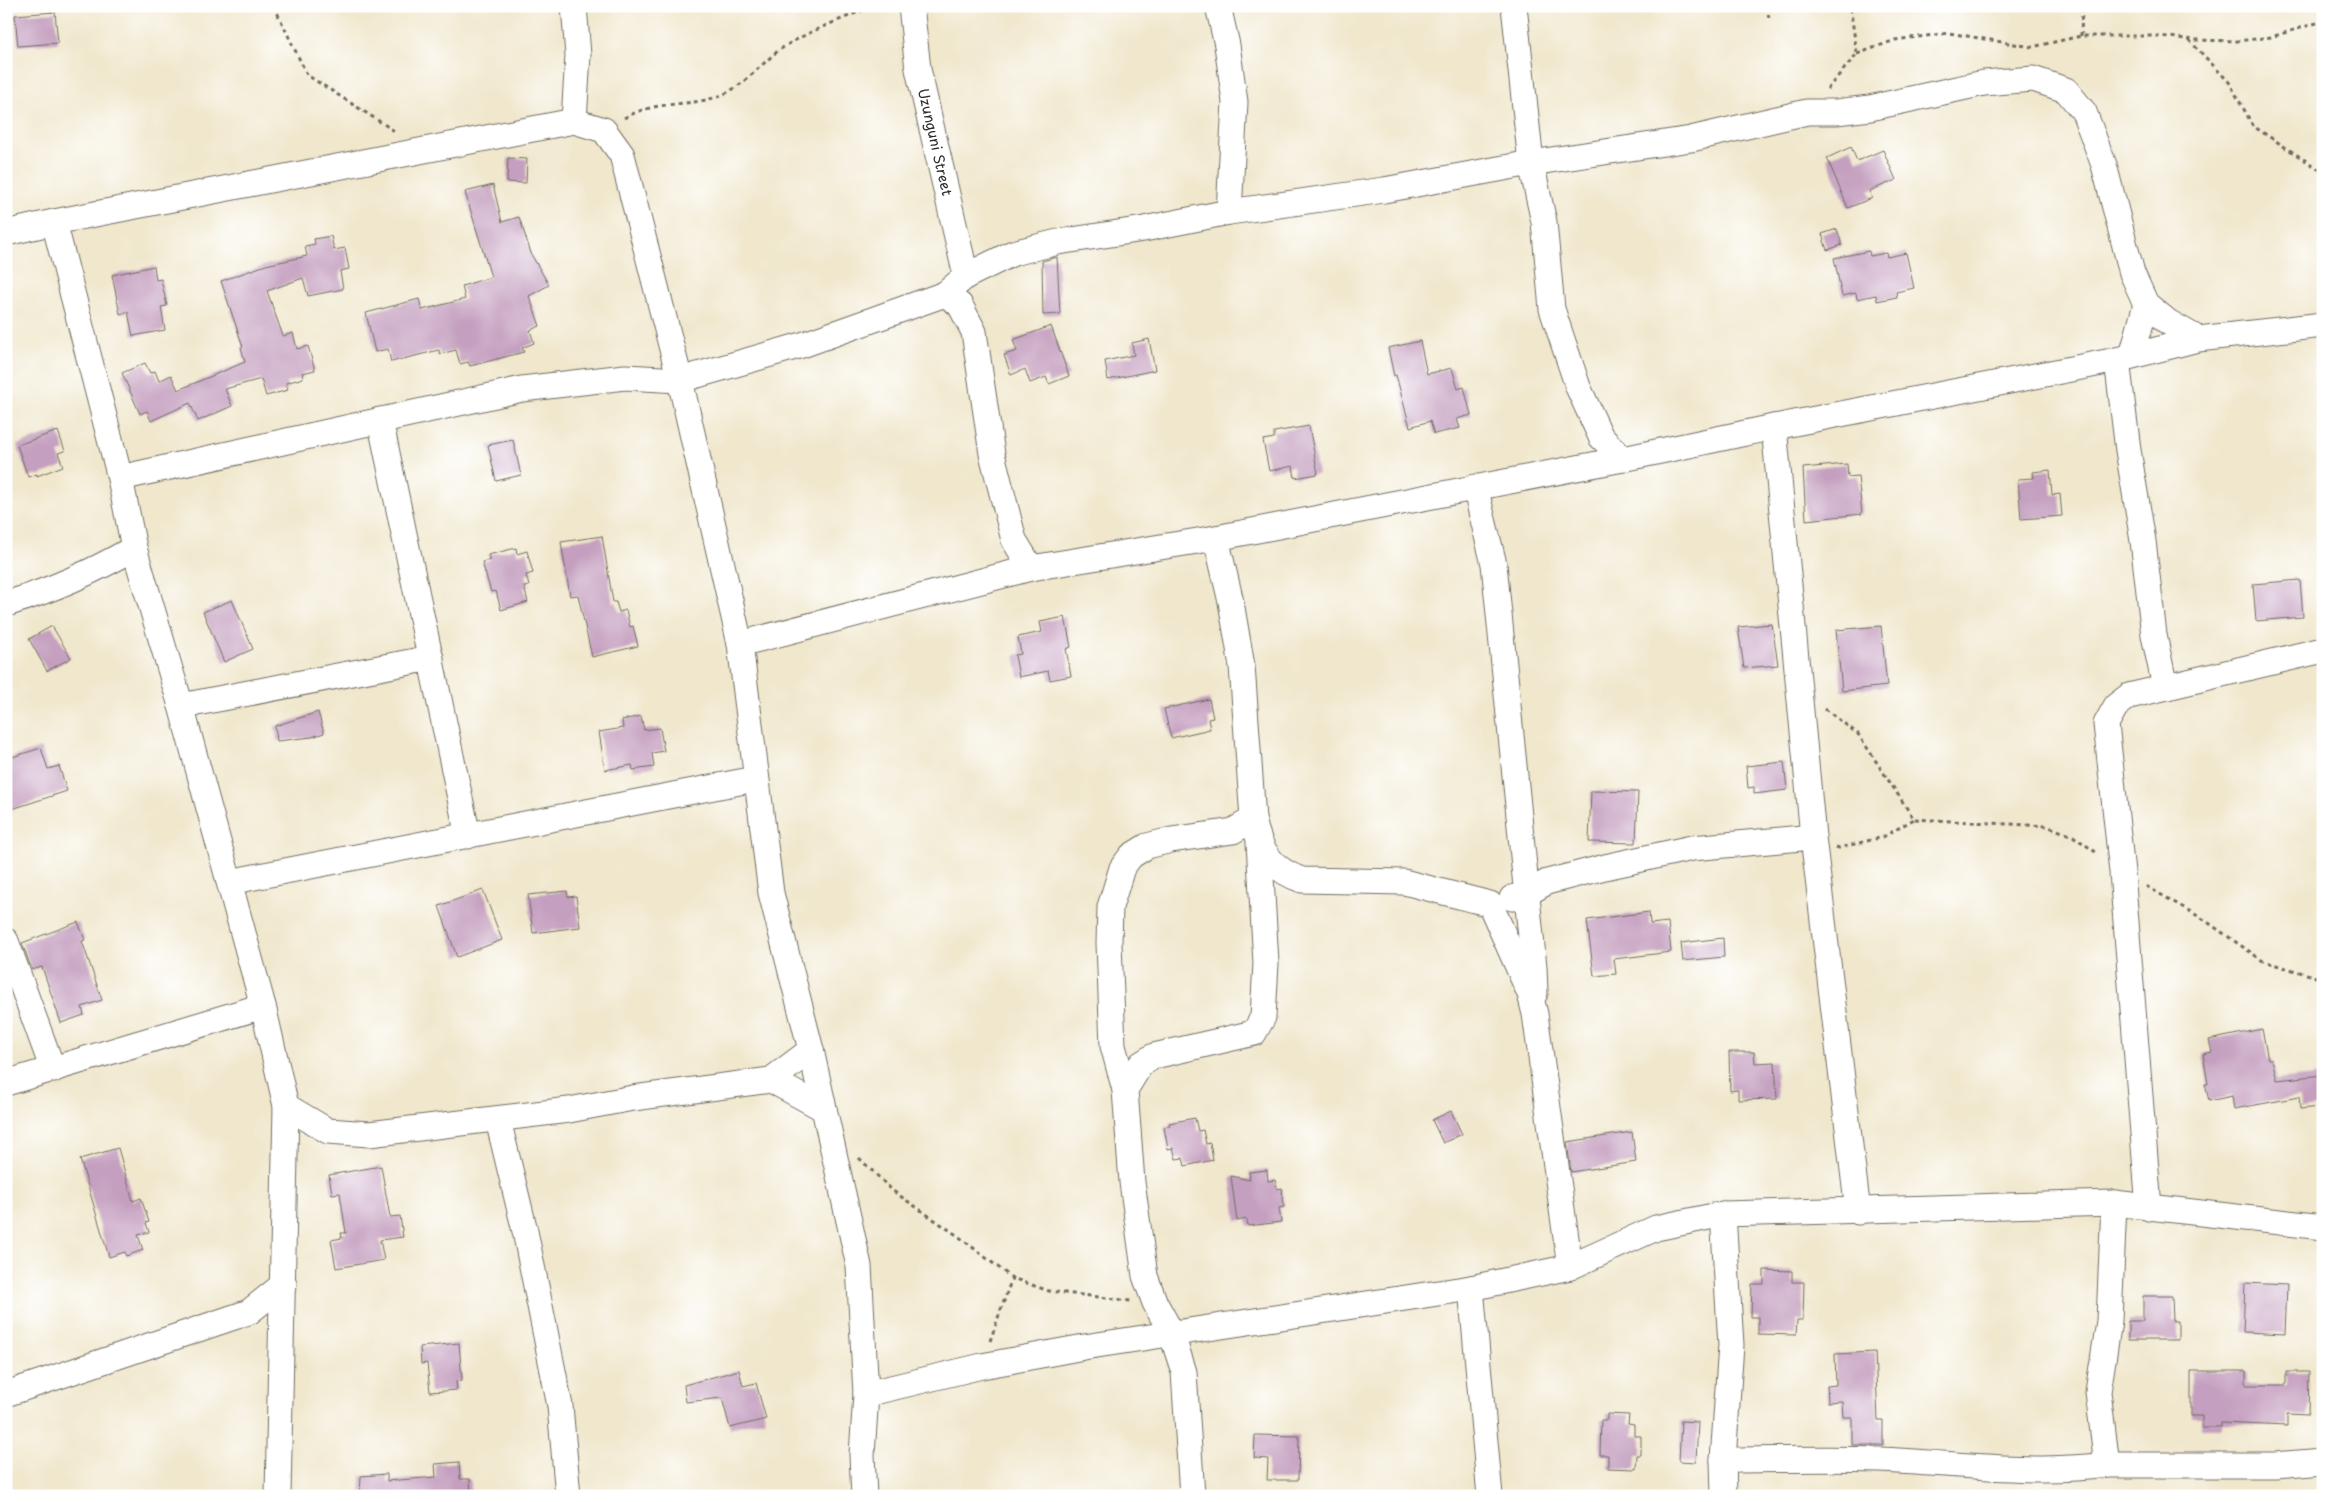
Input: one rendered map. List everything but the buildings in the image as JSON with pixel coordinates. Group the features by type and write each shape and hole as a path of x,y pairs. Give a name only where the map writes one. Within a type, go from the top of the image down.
{"street":[{"path":"574,6 578,55 574,121"},
{"name":"Uzunguni Street","path":"910,6 918,69 966,276"},
{"path":"1218,6 1227,45 1235,102 1229,212"},
{"path":"1514,6 1531,163 1544,222 1552,309 1578,387 1601,437 1623,459"},
{"path":"120,478 522,389 625,376 680,380 802,345 945,294 966,276 1013,253 1058,242 1144,230 1229,212 1384,190 1531,163 1691,139 1806,112 1836,112 1870,108 1984,83 2033,80 2066,90 2084,112 2104,165 2132,273 2146,304 2168,322 2198,339"},
{"path":"6,233 54,222 574,121 604,130 622,155 680,380 740,644 755,779 771,893 811,1050 859,1266 866,1394 862,1455 864,1496"},
{"path":"54,222 120,478 134,548 181,706 263,1006 286,1106 284,1284 278,1496"},
{"path":"945,294 960,305 974,332 992,454 1014,540 1030,568"},
{"path":"2146,304 2125,358 2128,450 2143,541 2154,635 2165,687"},
{"path":"740,644 1030,568 1216,538 1623,459 1774,427 2125,358 2198,339 2323,325"},
{"path":"380,420 468,836"},
{"path":"1774,427 1798,702 1858,1212"},
{"path":"1475,487 1494,564 1534,967 1536,1014 1570,1267"},
{"path":"1125,1090 1142,1064 1154,1056 1254,1033 1263,1017 1266,963 1259,843 1253,818 1242,666 1216,538"},
{"path":"6,604 56,588 96,570 134,548"},
{"path":"2149,1208 2122,872 2106,724 2116,706 2128,696 2323,650"},
{"path":"181,706 431,658"},
{"path":"229,882 755,779"},
{"path":"1192,1496 1184,1372 1171,1332 1155,1304 1145,1276 1132,1182 1125,1090 1113,1046 1109,943 1110,907 1122,868 1132,856 1147,846 1171,840 1233,831 1253,818"},
{"path":"1259,843 1274,865 1287,875 1302,880 1404,882 1490,904 1526,894 1557,880 1605,866 1692,848 1813,837"},
{"path":"1490,904 1530,994 1536,1014"},
{"path":"6,941 54,1070"},
{"path":"6,1083 263,1006"},
{"path":"286,1106 328,1131 369,1134 498,1120 569,1110 633,1098 771,1080 811,1050"},
{"path":"771,1080 824,1109"},
{"path":"498,1120 525,1230 560,1406 568,1496"},
{"path":"2107,1465 2098,1392 2109,1320 2114,1203"},
{"path":"866,1394 982,1366 1171,1332 1471,1288 1570,1267 1656,1228 1723,1214 1858,1212 2114,1203 2323,1227"},
{"path":"1723,1214 1731,1345 1723,1460 1724,1496"},
{"path":"6,1394 249,1312 284,1284"},
{"path":"1471,1288 1490,1496"},
{"path":"249,1312 282,1338"},
{"path":"1723,1460 1879,1460 2012,1469 2107,1465 2275,1465 2323,1461"}],"path":[{"path":"274,6 306,76 424,150"},
{"path":"604,130 643,109 717,96 754,74 778,52 798,40 872,6"},
{"path":"1767,6 1769,19"},
{"path":"1850,6 1857,54"},
{"path":"2081,36 2082,6"},
{"path":"1806,112 1857,54 1894,40 1949,33 2032,47 2081,36 2160,36 2238,41 2271,37 2323,21"},
{"path":"2188,39 2229,82 2253,126 2323,172"},
{"path":"1798,702 1818,704 1858,734 1914,818"},
{"path":"1813,837 1839,848 1883,837 1914,818 2047,826 2073,836 2122,872 2203,919 2263,961 2323,979"},
{"path":"854,1153 893,1191 958,1236 1012,1278 1049,1291 1155,1304"},
{"path":"982,1366 1012,1278"}]}
